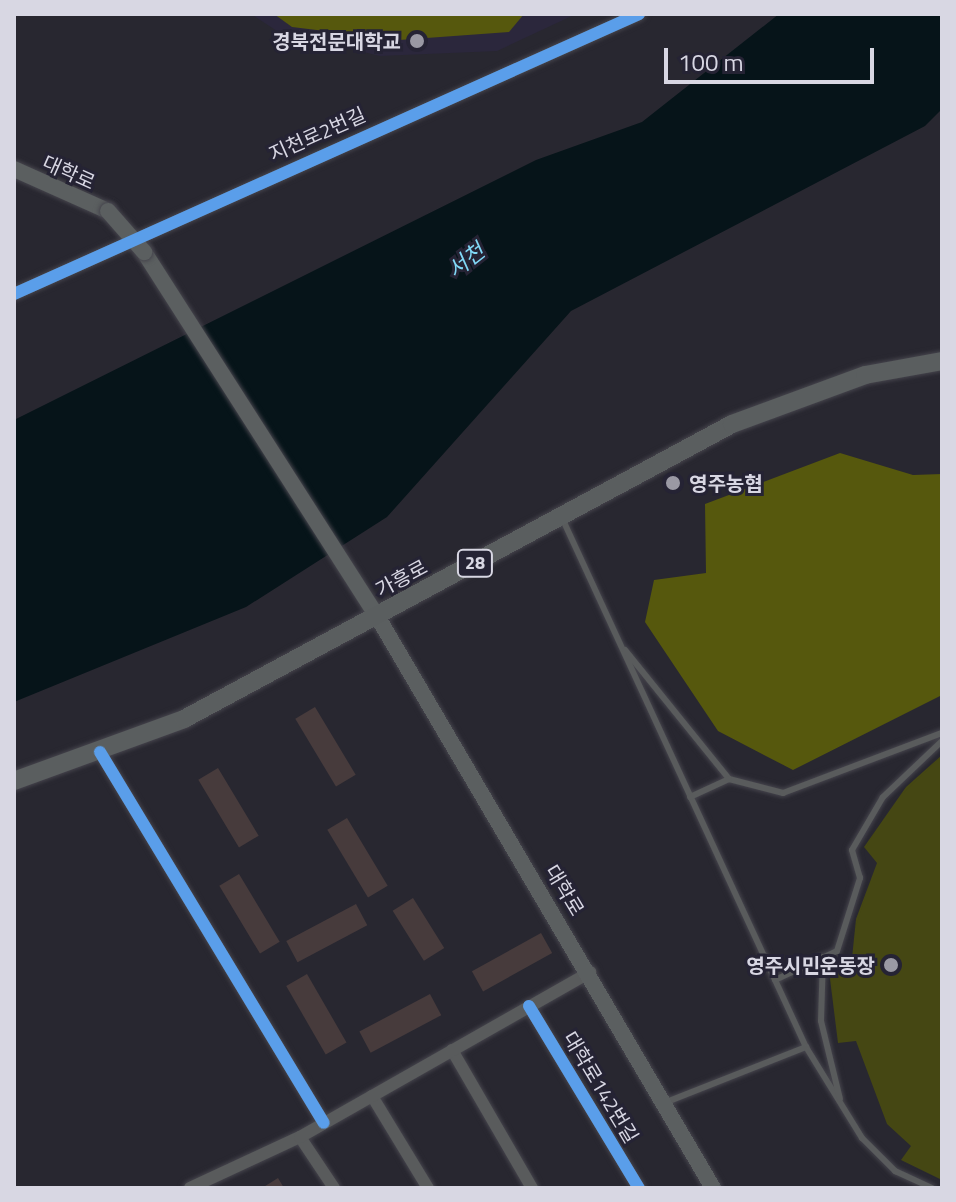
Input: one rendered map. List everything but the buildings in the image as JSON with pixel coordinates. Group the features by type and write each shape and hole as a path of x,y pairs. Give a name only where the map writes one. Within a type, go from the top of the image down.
{"main road":[{"name":"대학로","path":"14,169 108,211 160,271 377,616 590,972 713,1188"},
{"name":"가흥로","path":"14,781 184,719 732,424 865,375 942,361"}],"street":[{"name":"지천로2번길","path":"14,294 639,14"},
{"path":"100,752 324,1123"},
{"path":"190,1188 300,1137 590,972"},
{"name":"대학로142번길","path":"529,1006 639,1188"},
{"path":"452,1050 532,1188"},
{"path":"372,1096 428,1188"},
{"path":"300,1137 334,1188"}],"lane":[{"path":"562,516 806,1047 842,1106 895,1171 932,1188"},
{"path":"621,645 729,779 783,793 942,733"},
{"path":"775,980 837,951 860,878 852,850 883,797 942,741"},
{"path":"690,797 729,779"},
{"path":"823,957 821,1021 842,1106"},
{"path":"664,1104 806,1047"}],"shaded area":[{"name":"경북전문대학교","path":"251,14 576,14 497,51 380,56 277,31"},
{"path":"274,14 524,14 509,32 399,40 292,27"},
{"path":"840,453 913,475 942,474 942,695 793,770 718,731 645,622 654,580 706,573 705,504"},
{"name":"영주시민운동장","path":"942,755 942,1180 901,1160 911,1146 887,1124 856,1041 838,1043 829,971 852,958 856,919 877,863 864,847 906,787"}],"water":[{"name":"서천","path":"779,14 942,14 942,109 925,126 571,311 387,517 246,607 14,702 14,420 536,160 642,122"}],"cycle path":[{"path":"14,294 639,14"},
{"path":"100,752 324,1123"},
{"path":"529,1006 639,1188"}],"place":[{"name":"경북전문대학교","path":"417,41"},
{"name":"영주농협","path":"673,483"},
{"name":"영주시민운동장","path":"891,965"}]}
